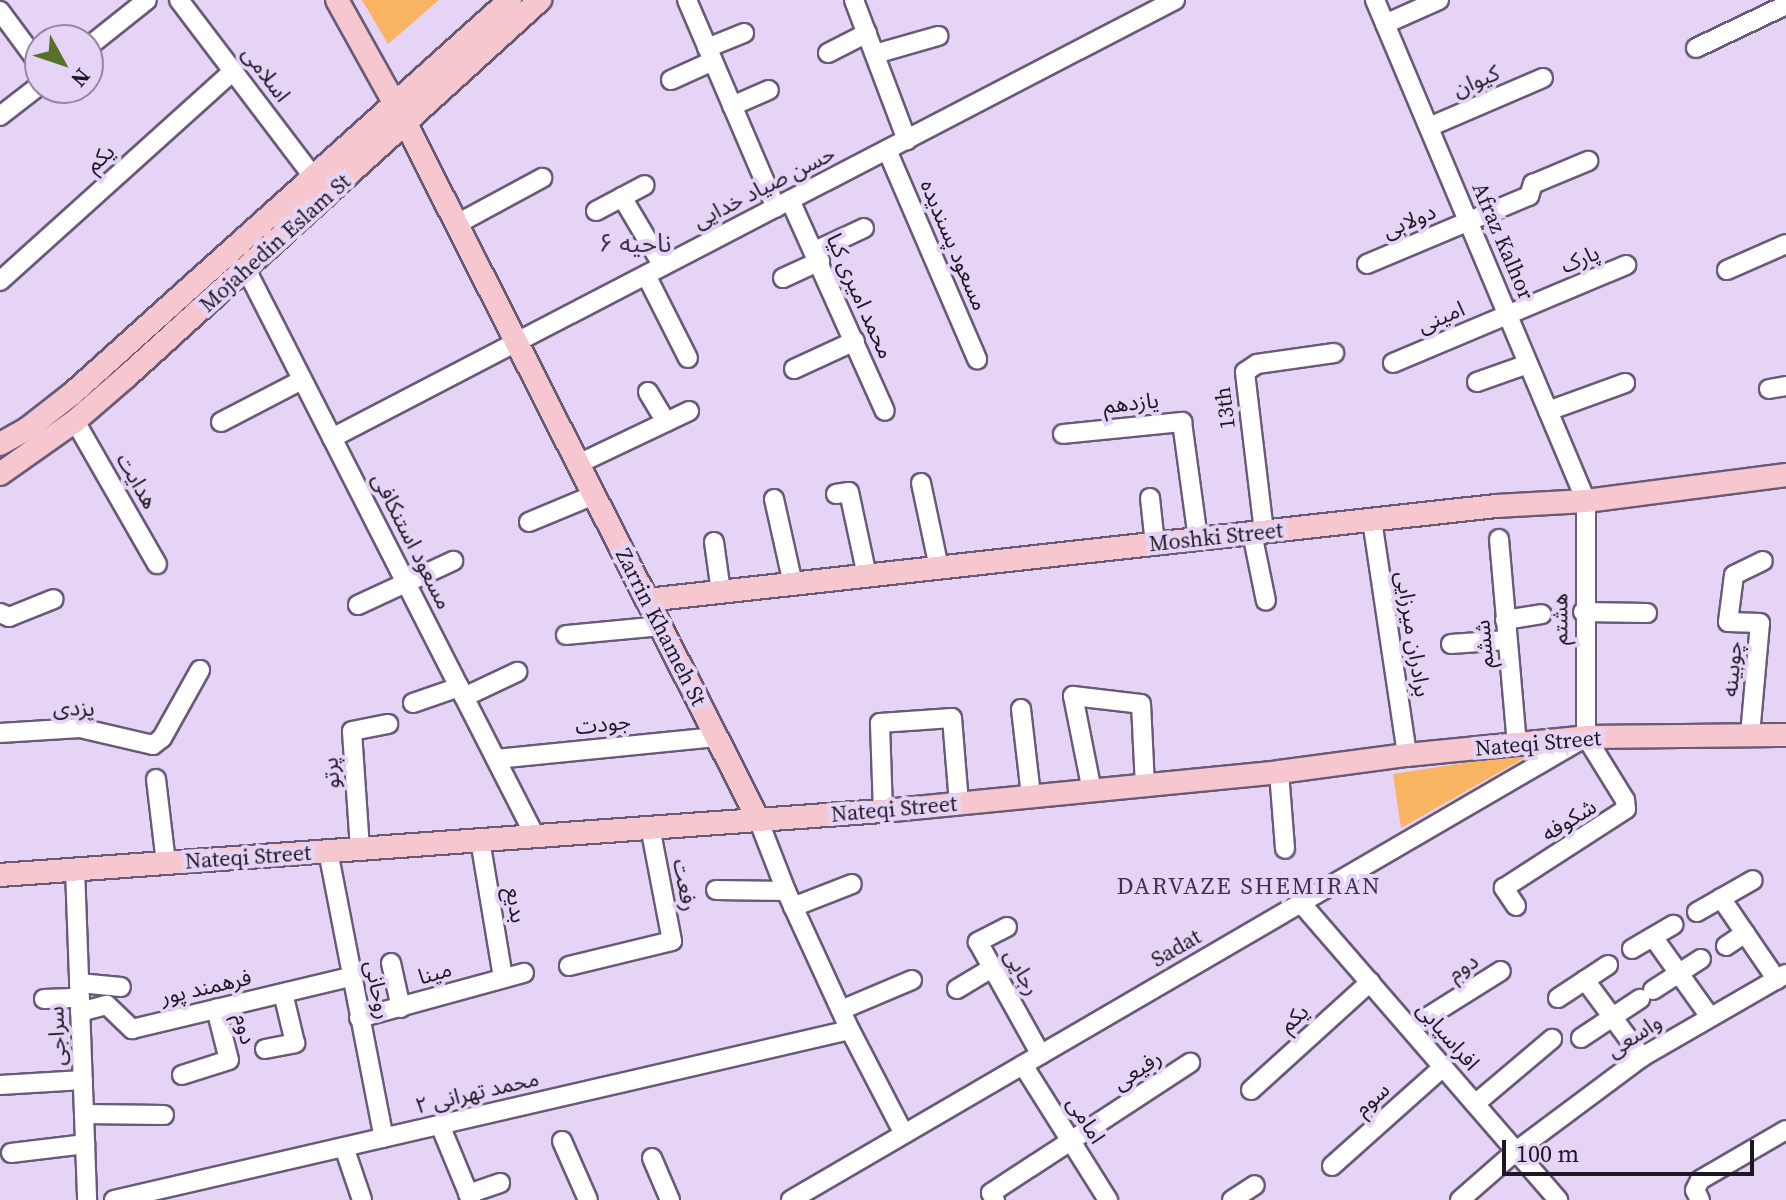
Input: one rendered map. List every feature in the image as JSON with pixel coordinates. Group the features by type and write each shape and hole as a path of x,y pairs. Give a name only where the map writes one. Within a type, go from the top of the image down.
{"main road":[{"name":"Zarrin Khameh St","path":"337,0 406,124 758,819"},
{"name":"Mojahedin Eslam St","path":"0,444 27,429 73,393 510,0"},
{"name":"Mojahedin Eslam St","path":"0,474 75,421 540,0"},
{"name":"Moshki Street","path":"647,600 1258,532 1586,501 1786,475"},
{"name":"Nateqi Street","path":"0,875 883,811 1279,772 1586,737 1786,735"}],"street":[{"path":"104,34 147,0"},
{"name":"اسلامی","path":"179,0 314,178"},
{"name":"محمد امیری کیا","path":"687,0 732,106 783,204 818,256 885,411"},
{"path":"854,0 907,140"},
{"name":"حسن صیاد خدایی","path":"332,438 1175,0"},
{"name":"Afraz Kalhor","path":"1375,0 1586,501"},
{"path":"1385,24 1439,0"},
{"path":"1696,48 1786,5"},
{"path":"0,11 24,43"},
{"path":"671,80 744,33"},
{"path":"828,53 867,33"},
{"path":"875,54 938,36"},
{"name":"یکم","path":"0,281 233,71"},
{"name":"کیوان","path":"1429,127 1543,78"},
{"path":"732,106 769,90"},
{"path":"0,116 24,97"},
{"name":"مسعود پسندیده","path":"887,150 977,359"},
{"name":"دولابی","path":"1367,264 1529,196 1533,184 1588,161"},
{"path":"457,224 542,178"},
{"path":"596,211 645,185"},
{"path":"622,197 663,266"},
{"path":"783,278 864,228"},
{"path":"1727,270 1786,244"},
{"name":"پارک","path":"1508,315 1626,265"},
{"name":"مسعود استنکافی","path":"246,269 535,836"},
{"path":"646,275 688,358"},
{"name":"امینی","path":"1393,363 1508,315"},
{"path":"794,369 855,341"},
{"name":"13th","path":"1258,532 1245,372 1257,364 1334,353"},
{"path":"1477,382 1528,364"},
{"path":"221,422 302,380"},
{"path":"1548,411 1625,383"},
{"path":"648,392 666,422"},
{"path":"578,464 689,411"},
{"name":"هدایت","path":"75,421 157,564"},
{"name":"یازدهم","path":"1063,434 1182,422 1198,539"},
{"path":"921,483 939,568"},
{"path":"836,494 849,492 867,576"},
{"path":"529,522 594,495"},
{"path":"1150,498 1155,544"},
{"path":"774,499 793,584"},
{"name":"هشتم","path":"1586,501 1583,612 1586,737"},
{"name":"برادران میرزایی","path":"1372,520 1407,755"},
{"path":"1258,532 1266,601"},
{"name":"ششم","path":"1499,539 1517,744"},
{"path":"714,542 721,592"},
{"path":"358,605 453,561"},
{"name":"چوبینه","path":"1750,735 1760,623 1728,622 1734,575 1763,561"},
{"path":"0,613 9,617 54,599"},
{"path":"1583,612 1647,613"},
{"path":"1505,620 1542,614"},
{"path":"566,635 661,626"},
{"path":"1451,644 1507,640"},
{"name":"یزدی","path":"0,733 80,728 144,744 160,741 200,670"},
{"path":"413,703 462,692 517,672"},
{"path":"1092,791 1073,696 1141,704 1145,786"},
{"path":"1021,709 1031,795"},
{"path":"883,811 880,723 952,718 959,803"},
{"name":"پرتو","path":"360,849 352,731 388,724"},
{"name":"جودت","path":"496,759 716,737"},
{"name":"شکوفه","path":"1516,906 1504,888 1626,809 1625,800 1586,737"},
{"name":"Sadat","path":"791,1200 1586,737"},
{"path":"1279,772 1285,849"},
{"path":"156,779 166,863"},
{"name":"Zarrin Khameh St","path":"758,819 790,899 850,1030 904,1134"},
{"name":"رفعت","path":"569,966 672,941 650,827"},
{"name":"بدیع","path":"480,840 503,978"},
{"name":"روحانی","path":"328,851 384,1138"},
{"name":"سراجی","path":"75,869 87,1200"},
{"path":"1697,912 1753,880"},
{"path":"716,890 790,899 852,884"},
{"path":"1721,898 1782,977"},
{"name":"افراسیابی","path":"1301,903 1558,1200"},
{"path":"1632,949 1673,925"},
{"name":"رجایی","path":"1007,927 978,942 1041,1055"},
{"path":"1726,946 1745,933"},
{"path":"1653,937 1710,1017"},
{"path":"1581,1038 1701,959"},
{"path":"391,963 401,1008"},
{"path":"1558,998 1608,965"},
{"path":"957,989 992,968"},
{"name":"دوم","path":"1410,1028 1501,971"},
{"name":"مینا","path":"359,1018 524,973"},
{"name":"فرهمند پور","path":"80,998 107,1005 132,1029 351,977"},
{"name":"واسعی","path":"1460,1200 1516,1151 1642,1057 1782,977"},
{"path":"841,1010 912,980"},
{"path":"1585,980 1642,1057"},
{"name":"یکم","path":"1251,1090 1370,982"},
{"path":"44,999 80,998 121,987"},
{"path":"265,1049 295,1043 283,993"},
{"name":"دوم","path":"182,1075 229,1060 216,1009"},
{"name":"محمد تهرانی ۲","path":"114,1200 850,1030"},
{"path":"1475,1104 1552,1039"},
{"name":"رفیعی","path":"1072,1143 1190,1063"},
{"name":"امامی","path":"1023,1065 1108,1200"},
{"name":"سوم","path":"1332,1166 1443,1067"},
{"path":"0,1085 83,1080"},
{"path":"84,1114 164,1115"},
{"path":"440,1125 469,1197 500,1183"},
{"path":"1700,1200 1695,1190 1700,1180 1786,1130"},
{"path":"562,1141 588,1200"},
{"path":"995,1200 991,1193 1072,1143"},
{"path":"11,1153 85,1144"},
{"path":"344,1147 362,1200"},
{"path":"652,1158 670,1200"},
{"path":"1232,1200 1255,1185"}],"shaded area":[{"path":"362,0 439,0 388,44"},
{"path":"1535,752 1401,828 1393,774"}],"district":[{"name":"ناحیه ۶","path":"635,244"},
{"name":"DARVAZE SHEMIRAN","path":"1249,886"}]}
